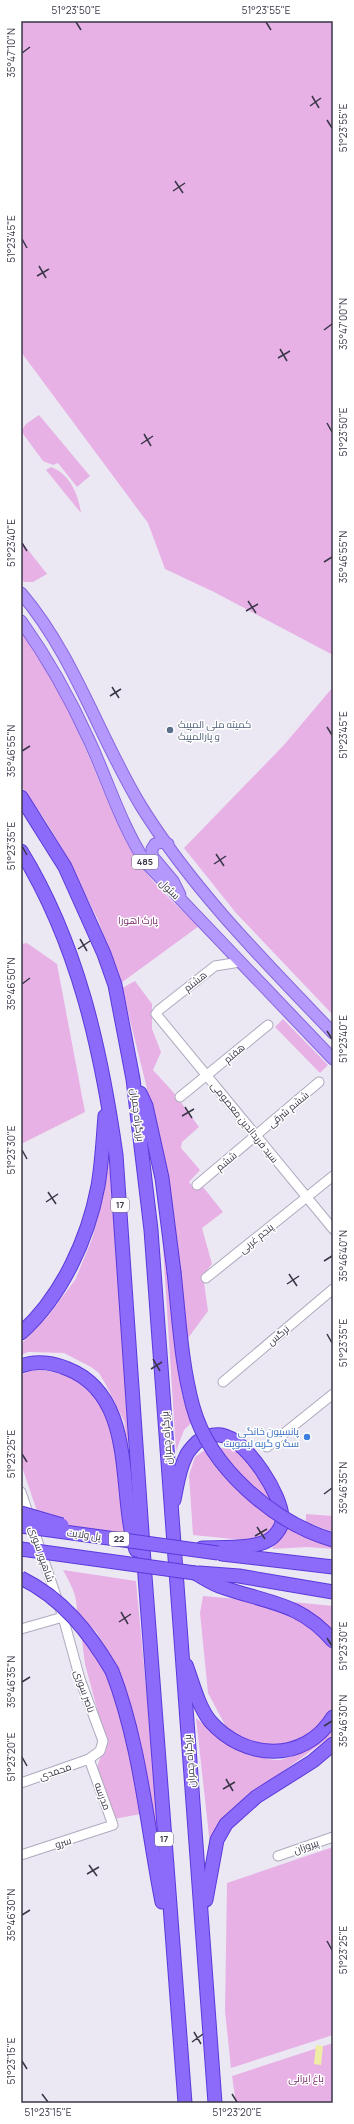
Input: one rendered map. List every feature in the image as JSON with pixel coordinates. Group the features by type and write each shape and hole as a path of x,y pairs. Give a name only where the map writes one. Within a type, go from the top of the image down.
{"highway":[{"name":"بزرگراه چمران","path":"21,797 65,867 104,954 115,985 133,1079 151,1230 180,1648 215,2103"},
{"name":"17","path":"21,851 42,888 66,940 88,1009 107,1094 116,1155 145,1576 185,2103"},
{"path":"133,1079 146,1106 167,1209 186,1376 194,1408 210,1443 232,1474 266,1506 292,1523 317,1536 333,1540"},
{"path":"24,1330 61,1284 78,1248 97,1187 107,1094"},
{"path":"21,1366 38,1363 57,1364 88,1379 98,1389 107,1404 125,1463 130,1533 145,1576"},
{"path":"171,1516 186,1456 204,1437 215,1434 225,1436 240,1444 265,1476 276,1494 280,1506 282,1523 274,1537 249,1546 185,1548"},
{"path":"21,1513 110,1538"},
{"name":"پل ولایت","path":"21,1526 333,1567"},
{"path":"21,1549 195,1573 239,1576 333,1592"},
{"path":"195,1573 218,1586 281,1604 315,1623 333,1641"},
{"path":"21,1578 37,1586 57,1601 80,1623 97,1646 112,1671 127,1716 164,1914 172,1938"},
{"path":"180,1648 206,1716 225,1734 240,1743 267,1752 284,1752 312,1740 325,1728 333,1717"},
{"path":"202,1919 217,1840 226,1824 256,1797 313,1761 333,1744"}],"main road":[{"name":"485","path":"21,593 53,637 141,806 188,872 238,932 333,1033"},
{"name":"سئول","path":"21,621 46,656 70,698 137,850 150,868 333,1059"},
{"path":"168,844 162,842 155,844 152,849 152,856 177,886 184,902"}],"street":[{"name":"هشتم","path":"156,1014 159,1010 215,966 240,962"},
{"name":"سید فریدالدین معصومی","path":"156,1014 333,1230"},
{"name":"هفتم","path":"180,1097 268,1025"},
{"name":"ششم شرقی","path":"256,1136 320,1082"},
{"name":"ششم","path":"197,1185 256,1136"},
{"name":"پنجم غربی","path":"206,1278 333,1176"},
{"name":"نرگس","path":"223,1382 333,1289"},
{"path":"267,1447 333,1394"},
{"name":"شاهپور سوری","path":"21,1492 63,1617"},
{"path":"21,1629 63,1617"},
{"name":"ناصر سوری","path":"63,1617 80,1679 103,1741 100,1751 89,1759"},
{"name":"محمدی","path":"21,1782 89,1759"},
{"name":"مدرسه","path":"89,1759 114,1825 105,1828"},
{"name":"سرو","path":"21,1856 105,1828"},
{"name":"پیروزان","path":"278,1856 333,1837"}],"green space":[{"path":"21,21 333,21 333,655 214,592 165,569 148,523 21,352"},
{"path":"39,415 90,476 77,487 58,463 53,465 43,461 21,431 26,424"},
{"path":"51,467 63,474 72,486 78,499 81,513 46,470"},
{"path":"21,541 47,574 33,582 24,582 21,579"},
{"name":"پارک اهورا","path":"21,630 36,650 49,672 71,716 126,842 143,869 152,880 199,926 121,983 98,920 66,855 45,820 21,786"},
{"path":"333,687 333,1015 236,913 184,848 283,746"},
{"path":"27,943 57,964 85,1112 21,1144 21,944"},
{"path":"135,981 152,1004 152,1029 161,1052 153,1070 174,1093 199,1127 182,1142 181,1148 200,1170 189,1182 195,1190 203,1187 223,1212 202,1228 212,1264 203,1275 208,1311 186,1341 160,1141 122,988"},
{"path":"283,1019 328,1065 320,1073 275,1027"},
{"path":"109,1161 128,1419 128,1447 124,1421 99,1373 91,1367 64,1353 28,1352 21,1355 21,1344 48,1316 75,1280 92,1239 103,1198"},
{"path":"159,1185 182,1395 191,1423 184,1430 176,1451"},
{"path":"43,1370 66,1375 91,1388 113,1419 128,1535 41,1523 21,1464 21,1375 30,1371"},
{"path":"209,1447 234,1449 248,1462 275,1502 274,1529 264,1538 253,1541 193,1535 189,1475 195,1457"},
{"path":"306,1514 333,1516 333,1532 306,1522"},
{"path":"284,1526 333,1543 333,1549 307,1547 272,1549 281,1536"},
{"path":"63,1570 136,1581 153,1762 157,1830 152,1827 106,1649 97,1633 77,1612 75,1595"},
{"path":"203,1596 238,1599 281,1607 315,1628 333,1649 333,1709 320,1726 301,1740 284,1747 260,1746 237,1736 226,1727 208,1693 200,1613"},
{"path":"293,1602 333,1606 333,1637 324,1624"},
{"path":"81,1633 110,1677 125,1735 141,1814 114,1819 96,1770 106,1742 85,1664"},
{"path":"196,1718 235,1746 269,1759 280,1760 305,1751 319,1742 333,1727 333,1735 235,1806 224,1817 210,1845"},
{"path":"333,1847 333,2035 231,2068 225,2011 227,1883"},
{"name":"باغ ایرانی","path":"333,2043 333,2103 236,2103 232,2076"}],"shaded area":[{"path":"316,2045 323,2046 321,2065 314,2064"}],"place":[{"name":"کمیته ملی المپیک و پارالمپیک","path":"170,730"},
{"name":"پانسیون خانگی سگ و گربه لیموپت","path":"307,1437"}]}
